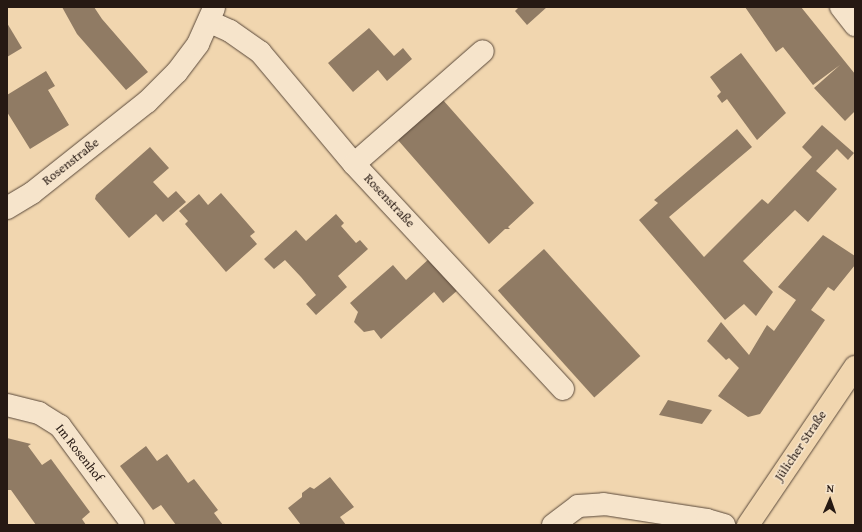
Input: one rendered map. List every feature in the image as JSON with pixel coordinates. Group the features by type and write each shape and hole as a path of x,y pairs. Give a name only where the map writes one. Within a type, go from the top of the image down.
{"main road":[{"name":"Jülicher Straße","path":"748,525 855,367"}],"street":[{"path":"840,7 855,25"},
{"name":"Rosenstraße","path":"7,208 32,193 147,102 177,72 198,44 212,14 230,31 260,52 354,164 563,388"},
{"path":"354,164 483,51"},
{"name":"Im Rosenhof","path":"7,405 39,413 60,426 133,525"},
{"path":"553,525 578,506 604,504 707,520 724,525"}],"building":[{"path":"62,7 94,7 102,19 148,72 126,90 77,34"},
{"path":"519,7 547,7 527,25 515,11"},
{"path":"745,7 801,7 855,74 855,111 845,121 814,88 840,65 813,85 783,47 776,52"},
{"path":"7,23 22,48 7,57"},
{"path":"369,28 394,56 403,48 412,59 387,81 378,70 353,92 328,63"},
{"path":"741,53 786,113 757,140 727,99 722,103 717,96 721,92 710,77"},
{"path":"46,71 55,86 48,90 69,125 30,149 7,112 7,95"},
{"path":"443,100 534,203 508,227 510,229 505,229 489,244 397,139"},
{"path":"822,125 854,153 848,160 837,149 816,171 837,189 808,222 795,210 743,261 773,292 756,316 744,304 725,320 639,220 658,203 654,200 737,129 752,147 669,217 704,257 762,199 768,204 812,157 802,147"},
{"path":"150,147 169,168 153,182 168,198 176,191 186,202 163,222 156,214 129,238 95,199 96,195"},
{"path":"221,193 255,232 250,236 257,244 226,272 185,224 188,221 179,211 199,194 208,205"},
{"path":"336,214 344,223 341,226 356,243 360,240 368,249 338,276 347,287 316,315 306,304 316,295 301,277 285,260 274,269 264,259 296,230 306,241"},
{"path":"823,235 855,256 855,265 834,291 828,287 811,310 825,320 760,414 748,417 718,396 739,368 729,358 726,360 707,341 721,322 749,355 767,325 774,331 796,300 778,287"},
{"path":"544,249 640,356 594,397 498,290"},
{"path":"431,257 459,289 443,303 434,292 381,339 374,330 364,332 354,322 358,312 350,303 393,265 406,280"},
{"path":"668,400 712,410 702,424 659,415"},
{"path":"7,438 31,444 28,446 42,465 51,459 90,512 82,519 86,525 36,525 11,490 7,490"},
{"path":"146,446 157,461 167,454 188,483 194,479 218,510 214,513 223,525 176,525 161,505 153,510 120,466"},
{"path":"330,477 354,507 340,517 346,525 301,525 288,508 302,497 302,493 310,487 314,489"}]}
